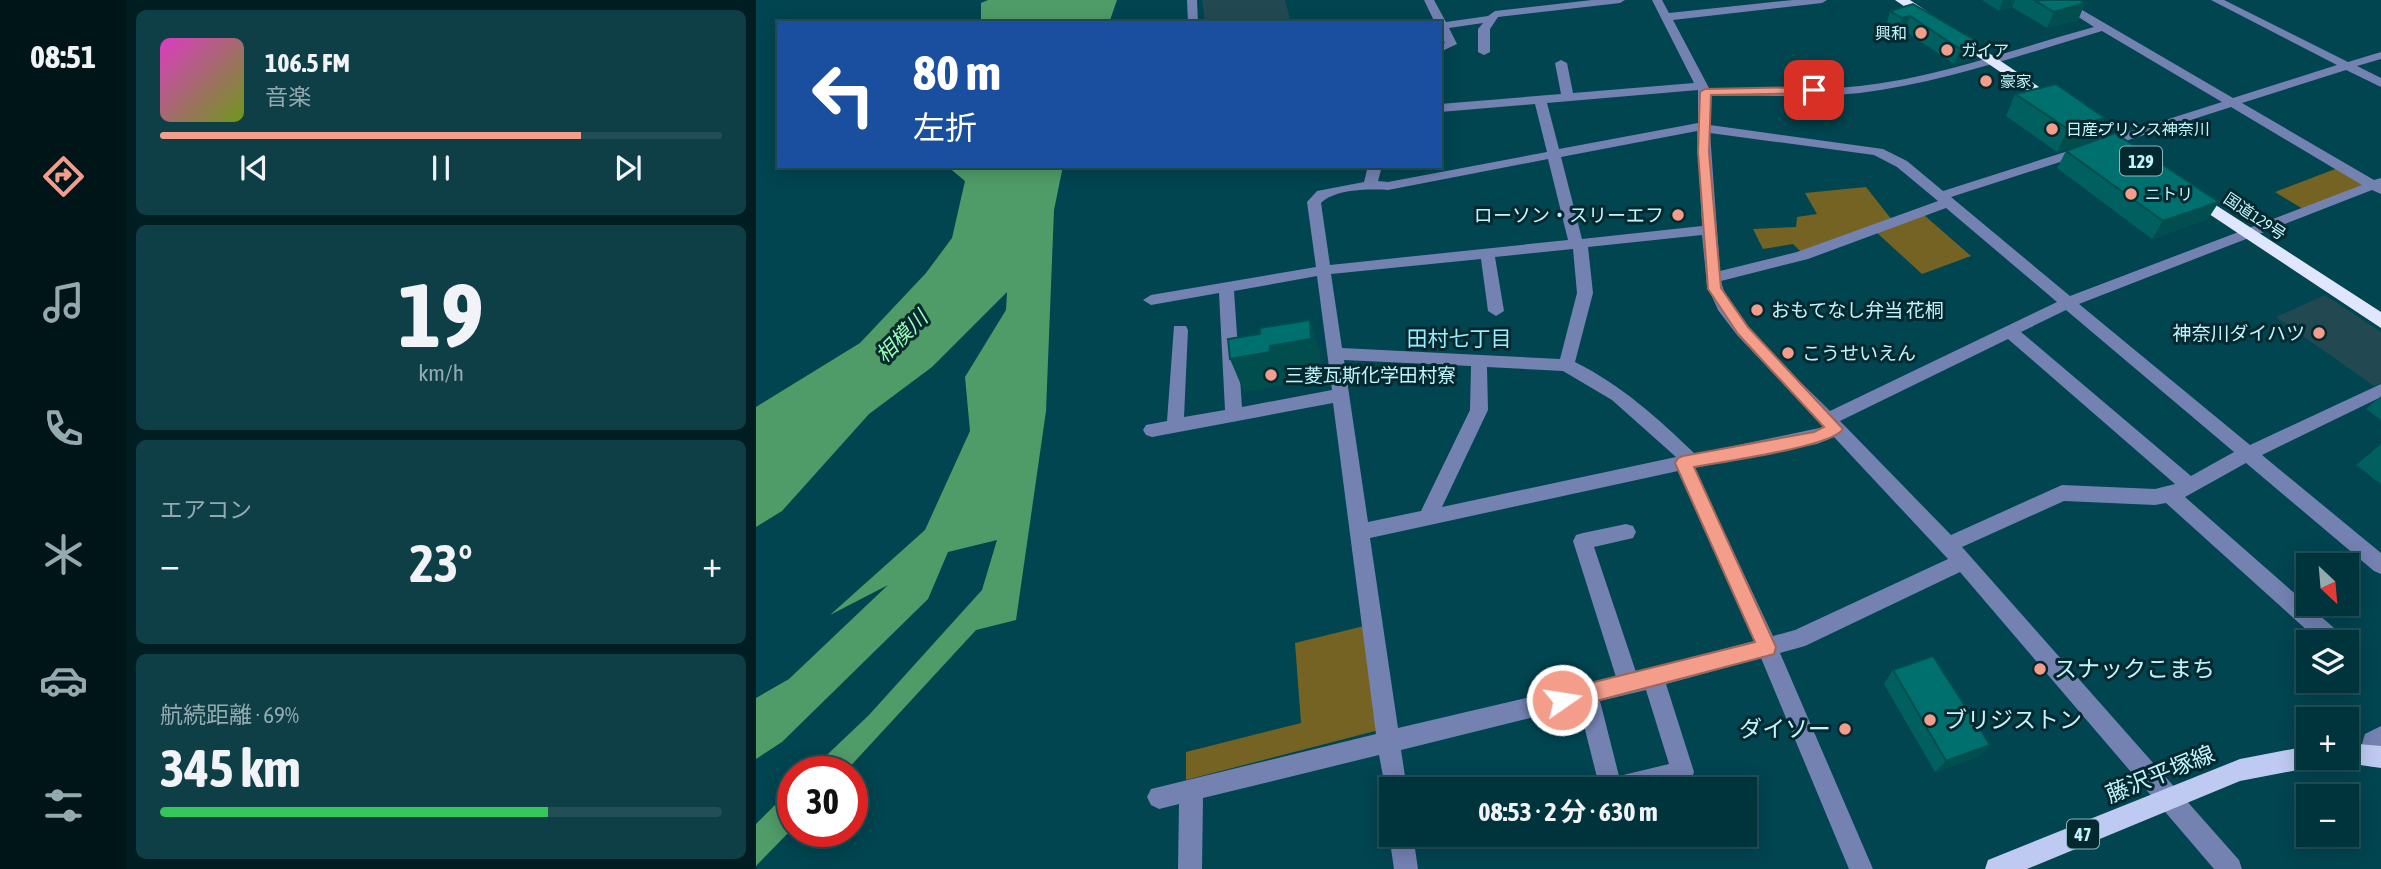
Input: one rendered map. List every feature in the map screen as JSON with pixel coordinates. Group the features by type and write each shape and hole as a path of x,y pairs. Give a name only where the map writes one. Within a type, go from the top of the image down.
{"highway":[{"name":"129","path":"1901,0 2143,158"},
{"name":"129","path":"1913,0 1993,58"},
{"name":"国道129号","path":"2182,183 2381,321"},
{"name":"国道129号","path":"2254,231 2381,310"}],"main road":[{"path":"2359,752 2378,750"},
{"name":"藤沢平塚線","path":"1999,869 2240,770 2296,759"}],"street":[{"path":"1192,0 1193,21"},
{"path":"1429,0 1440,21"},
{"path":"1484,52 1484,29 1492,16 1495,0"},
{"path":"1442,48 1451,44 1442,26 1492,16 1620,0"},
{"path":"1657,0 1704,89 1709,230 1717,295 1743,331 1948,545 2230,869"},
{"path":"1666,17 1822,0"},
{"path":"2057,0 2378,186"},
{"path":"2216,0 2381,83"},
{"path":"1442,107 1704,89 1840,90 1880,86 2105,27"},
{"path":"1713,277 1737,274 1784,260 1945,199 2116,139 2381,55"},
{"path":"1561,63 1568,97"},
{"path":"1539,99 1578,243 1585,293 1566,365"},
{"path":"1393,777 1314,202 1322,194 1370,185 1388,186 1704,128 1878,152 1902,164 1945,199 2381,565"},
{"path":"1370,185 1374,168"},
{"path":"1360,532 1817,437 1831,424 2067,303 2378,186"},
{"path":"1151,300 1325,270 1709,230"},
{"path":"1486,253 1496,311"},
{"path":"1226,287 1234,414"},
{"path":"1175,426 1180,330"},
{"path":"2009,331 2189,485"},
{"path":"1336,354 1566,365 1596,378 1649,418 1687,462 1861,869"},
{"path":"1427,518 1479,410 1479,360"},
{"path":"1948,545 2062,493 2155,498 2169,494 2381,390"},
{"path":"1152,430 1341,395"},
{"path":"2169,494 2322,630"},
{"path":"1626,531 1583,541 1629,684"},
{"path":"1159,797 1629,684 1798,639 1962,562"},
{"path":"1653,678 1682,772 1661,777"},
{"path":"1587,694 1608,777"},
{"path":"1190,869 1191,789"},
{"path":"1403,847 1406,869"}],"shaded area":[{"path":"1202,0 1285,0 1290,21 1205,21"},
{"path":"2338,168 2365,185 2303,209 2275,192"},
{"path":"1866,187 1892,220 1801,252 1793,244 1763,249 1753,229 1796,227 1797,217 1817,214 1805,193"},
{"path":"1924,215 1971,256 1922,274 1876,232"},
{"path":"2325,295 2381,332 2381,383 2374,386 2276,317"},
{"path":"1364,626 1379,730 1186,780 1186,752 1301,723 1295,643"}],"water":[{"path":"988,0 1117,0 1110,21 981,21 981,3"},
{"name":"相模川","path":"949,168 1063,168 1054,210 1046,411 1016,620 976,630 860,756 826,756 869,715 982,590 997,540 948,552 928,599 782,742 756,759 756,698 789,679 888,585 830,615 925,530 970,431 965,377 1006,310 1007,292 932,367 869,414 782,511 756,527 756,407 860,343 926,273 952,238 965,181"},
{"path":"777,803 777,844 756,866 756,824"}],"building":[{"path":"2034,0 2080,0 2085,3 2054,12"},
{"path":"1913,4 1980,43 1960,49 1910,16 1902,18 1890,11"},
{"path":"2056,84 2105,118 2068,129 2015,94"},
{"path":"2115,133 2219,202 2163,221 2066,151"},
{"path":"1310,320 1311,339 1270,346 1270,352 1230,359 1228,339 1260,334 1260,328"},
{"path":"1933,656 1990,745 1946,761 1893,670"}],"place":[{"name":"興和","path":"1921,33"},
{"name":"ガイア","path":"1947,50"},
{"name":"豪家","path":"1986,81"},
{"name":"日産プリンス神奈川","path":"2052,129"},
{"name":"ニトリ","path":"2131,194"},
{"name":"ローソン・スリーエフ","path":"1678,215"},
{"name":"おもてなし弁当 花桐","path":"1757,310"},
{"name":"神奈川ダイハツ","path":"2319,333"},
{"name":"こうせいえん","path":"1788,353"},
{"name":"三菱瓦斯化学田村寮","path":"1271,375"},
{"name":"スナックこまち","path":"2040,669"},
{"name":"ブリジストン","path":"1930,720"},
{"name":"ダイソー","path":"1845,729"}],"district":[{"name":"田村七丁目","path":"1459,338"}],"route":[{"path":"1562,700 1767,647 1683,463 1817,437 1836,429 1743,331 1714,289 1703,152 1705,92 1814,90"}]}
